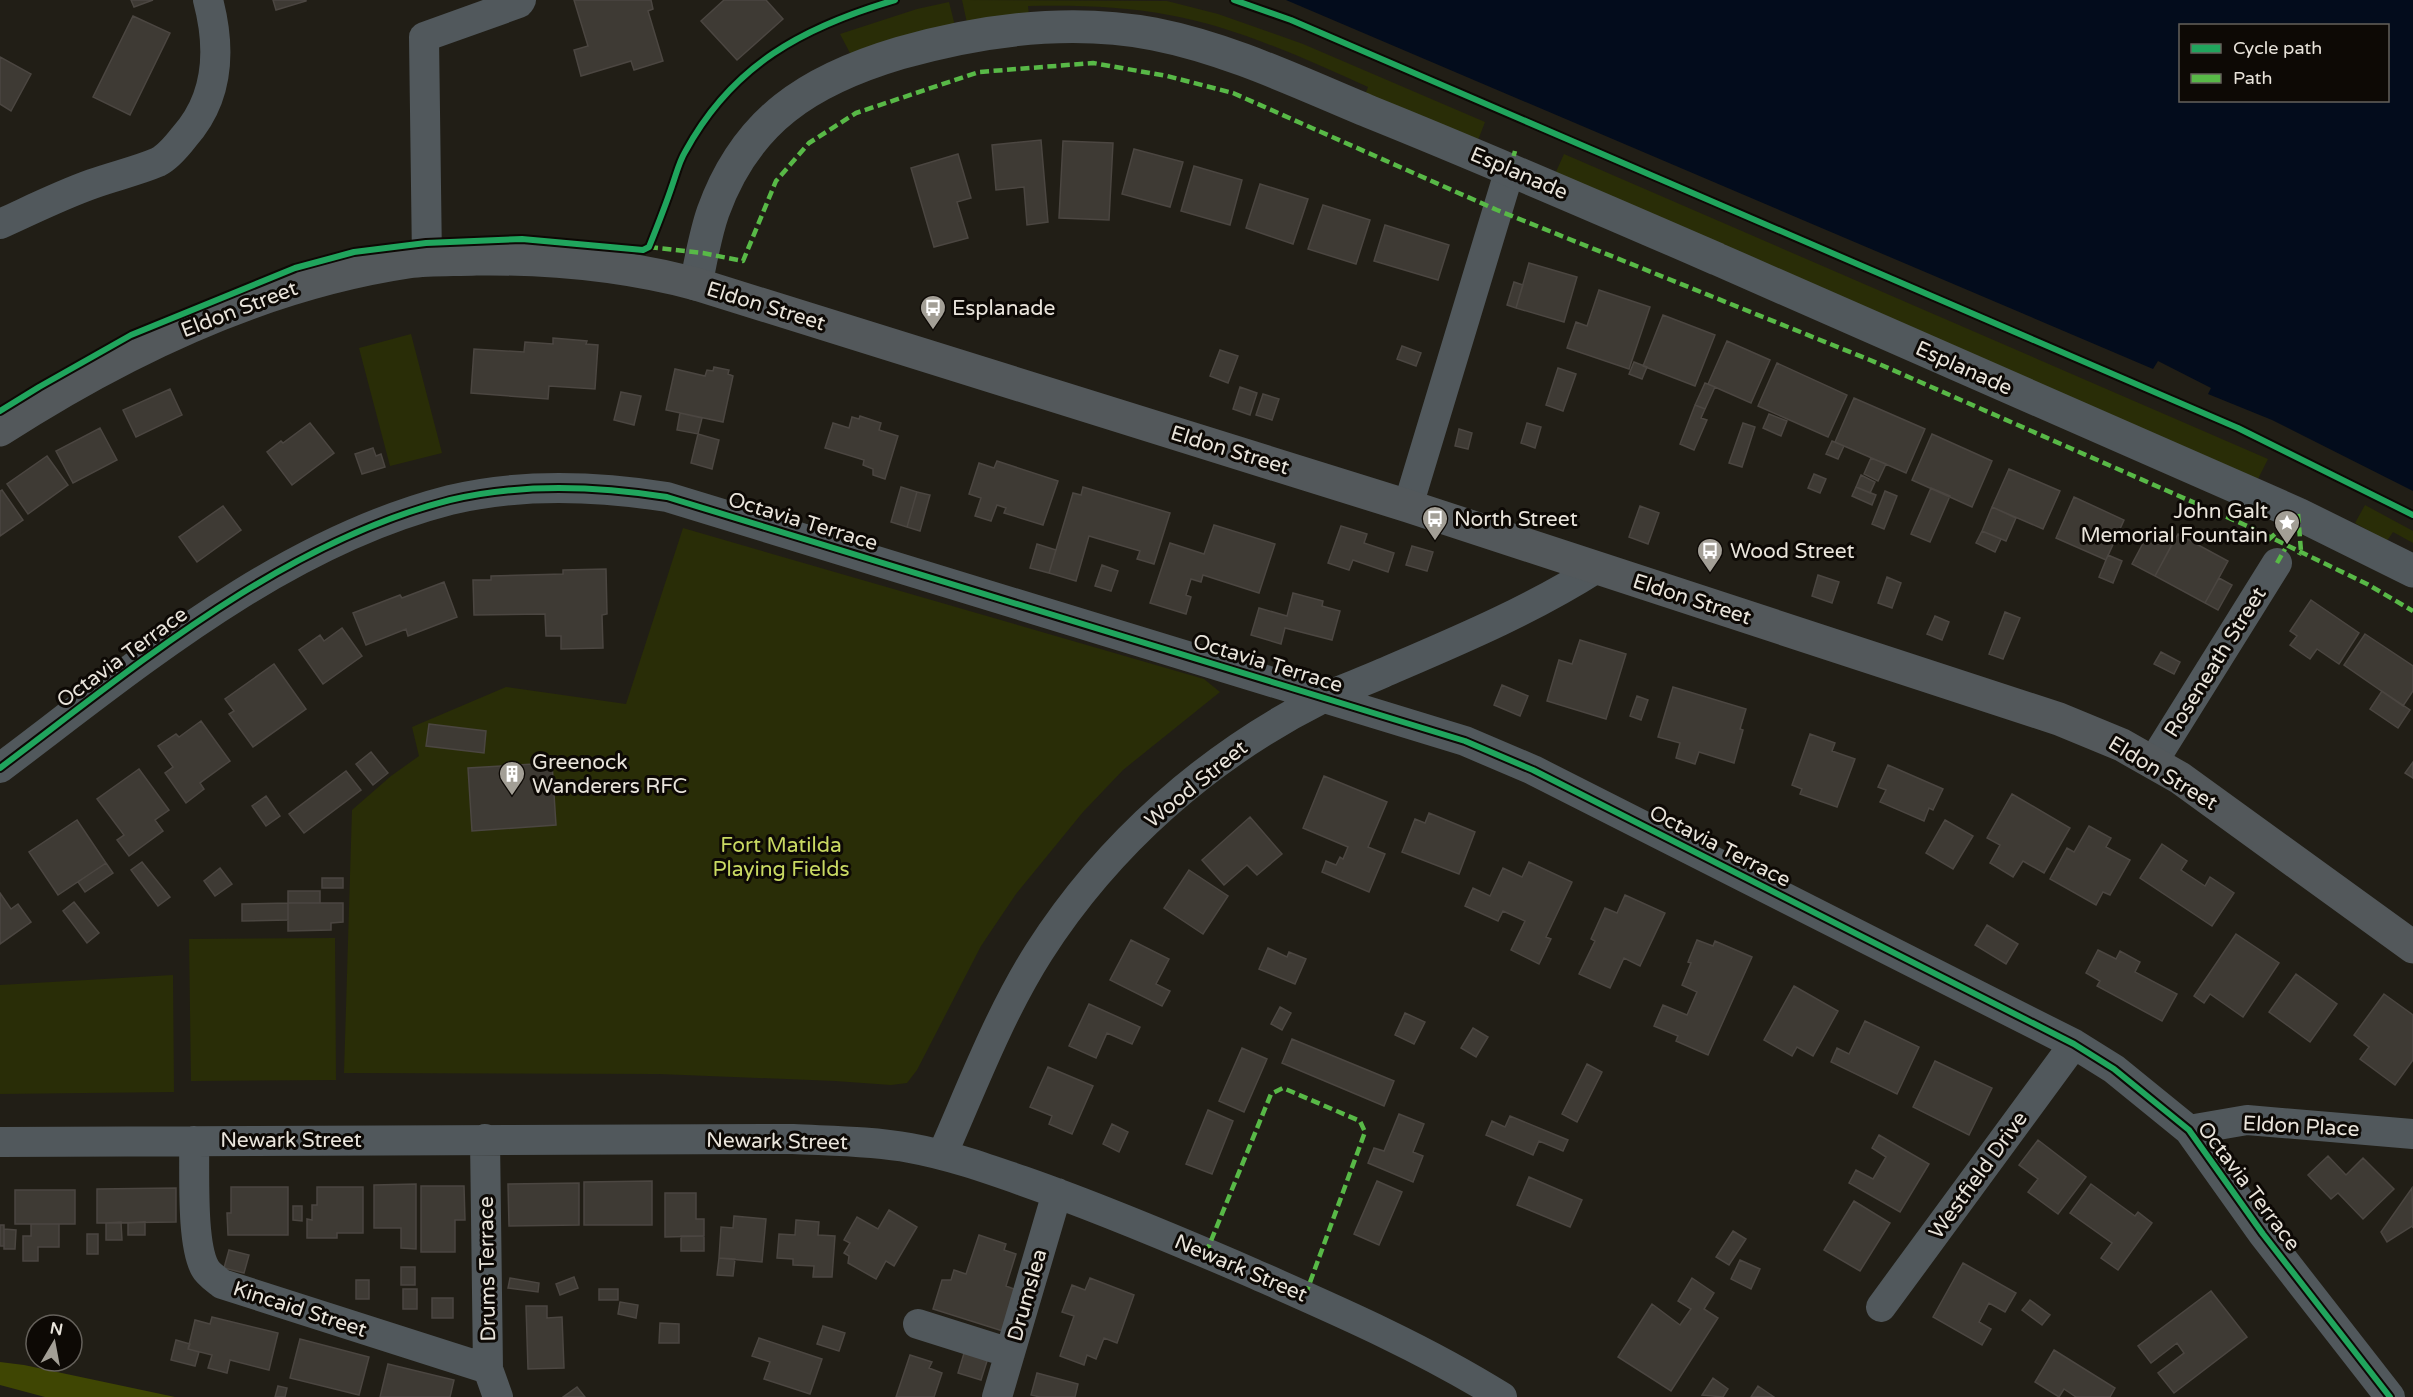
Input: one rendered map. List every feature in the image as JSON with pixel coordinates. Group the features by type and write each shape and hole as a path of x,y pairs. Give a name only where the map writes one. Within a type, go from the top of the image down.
{"main road":[{"name":"Eldon Street","path":"0,430 48,399 108,366 204,320 305,284 359,270 427,260 535,260 649,272 696,284 1408,506 2059,719 2122,745 2180,778 2413,947"}],"street":[{"path":"0,224 92,184 159,161 178,145 206,106 214,81 216,53 214,24 208,0"},
{"path":"427,260 424,37 519,3 521,0"},
{"name":"Esplanade","path":"696,284 711,218 725,181 745,148 768,123 800,96 834,76 880,59 926,46 999,32 1037,28 1090,27 1152,34 1222,51 1510,169 2298,514 2413,571"},
{"path":"1408,506 1510,169"},
{"name":"Octavia Terrace","path":"0,768 180,634 297,562 353,534 407,513 452,500 513,490 625,490 667,497 1465,741 1533,770 2074,1044 2114,1069 2189,1130 2263,1234 2390,1397"},
{"name":"Roseneath Street","path":"2153,762 2277,563"},
{"name":"Wood Street","path":"942,1155 1010,1004 1039,952 1077,899 1128,841 1179,792 1266,729 1325,697 1556,595 1597,568"},
{"name":"Westfield Drive","path":"1881,1307 2074,1044"},
{"name":"Eldon Place","path":"2189,1130 2247,1120 2413,1134"},
{"name":"Newark Street","path":"0,1143 485,1139 793,1139 876,1143 942,1155 1057,1193 1167,1236 1337,1310 1412,1346 1502,1397"},
{"name":"Drums Terrace","path":"485,1139 488,1369 498,1397"},
{"name":"Kincaid Street","path":"194,1141 197,1234 200,1252 205,1268 222,1284 488,1369"},
{"name":"Drumslea","path":"997,1397 1057,1193"},
{"path":"918,1324 1010,1353"}],"green space":[{"path":"962,0 1167,1 1218,14 1303,44 1485,122 1477,143 1365,95 1368,87 1320,66 1270,45 1194,20 1099,7 1028,6 1029,15 967,23"},
{"path":"949,2 955,26 852,57 840,34 917,9"},
{"path":"1564,154 2268,459 2258,479 1555,174"},
{"path":"411,334 442,453 390,466 359,348"},
{"path":"2365,505 2413,531 2413,543 2393,532 2387,541 2355,523"},
{"name":"Fort Matilda Playing Fields","path":"683,528 1204,679 1220,692 1123,770 1083,812 1016,894 981,946 917,1070 907,1083 891,1085 659,1074 344,1073 352,810 391,776 419,756 412,727 506,687 626,704"},
{"path":"335,938 336,1080 191,1081 189,939"},
{"path":"173,975 174,1092 0,1094 0,985"},
{"path":"0,1362 24,1365 24,1373 62,1373 175,1397 45,1397 0,1385"}],"water":[{"path":"1286,0 2413,0 2413,491 2272,420 2208,394 2211,388 2158,361 2153,369"}],"building":[{"path":"131,0 153,0 134,7"},
{"path":"273,0 306,0 306,1 276,10"},
{"path":"574,0 651,0 653,9 648,11 663,61 634,70 631,61 581,76 574,50 588,46"},
{"path":"724,0 766,0 783,19 737,60 701,21"},
{"path":"133,16 170,33 130,115 93,97"},
{"path":"0,57 31,74 11,111 0,104"},
{"path":"1041,140 1048,222 1027,225 1024,187 996,190 992,145"},
{"path":"1063,141 1113,143 1109,220 1059,218"},
{"path":"1134,149 1183,162 1170,207 1122,194"},
{"path":"958,154 971,198 957,202 968,238 934,247 911,168"},
{"path":"1194,166 1242,180 1230,225 1181,211"},
{"path":"1260,184 1308,199 1293,244 1246,228"},
{"path":"1323,205 1370,220 1356,264 1308,249"},
{"path":"1385,225 1449,245 1438,280 1374,261"},
{"path":"1529,263 1577,277 1564,322 1516,308"},
{"path":"1514,282 1523,285 1516,308 1507,305"},
{"path":"1599,290 1650,307 1629,369 1567,348 1576,322 1587,326"},
{"path":"1663,315 1715,335 1695,386 1643,366"},
{"path":"553,338 587,341 586,344 598,345 595,389 549,386 548,399 471,393 474,349 524,352 525,342 553,344"},
{"path":"1727,341 1770,360 1751,403 1708,384"},
{"path":"1402,346 1421,353 1416,366 1397,359"},
{"path":"1220,350 1238,356 1228,383 1210,376"},
{"path":"1634,362 1647,367 1642,379 1629,374"},
{"path":"1777,363 1847,395 1828,437 1758,406"},
{"path":"714,367 729,370 728,374 733,376 723,422 666,410 675,369 705,376 707,370 713,371"},
{"path":"1558,368 1576,374 1563,411 1546,405"},
{"path":"1705,383 1715,387 1705,409 1695,405"},
{"path":"1240,387 1257,393 1250,415 1233,409"},
{"path":"170,389 182,415 136,437 123,410"},
{"path":"621,392 641,396 634,425 614,420"},
{"path":"1263,394 1279,399 1272,420 1256,415"},
{"path":"1854,398 1925,429 1906,473 1835,442"},
{"path":"1695,405 1705,409 1701,418 1707,420 1694,450 1680,444"},
{"path":"680,413 702,418 698,434 677,430"},
{"path":"1769,414 1787,421 1781,436 1763,428"},
{"path":"860,416 881,423 879,430 898,436 885,479 873,475 873,469 863,465 864,460 825,448 833,423 849,428 852,417 859,419"},
{"path":"310,423 334,453 292,485 267,452"},
{"path":"1527,423 1541,427 1535,448 1521,443"},
{"path":"1743,423 1755,427 1742,467 1729,463"},
{"path":"100,428 117,460 73,483 56,451"},
{"path":"1459,429 1472,433 1468,449 1455,446"},
{"path":"698,434 719,440 712,469 691,463"},
{"path":"1932,434 1992,461 1972,507 1912,480"},
{"path":"1832,441 1844,446 1838,459 1826,454"},
{"path":"373,448 376,456 381,454 385,467 362,474 355,454"},
{"path":"47,456 68,485 28,514 7,484"},
{"path":"1871,458 1886,464 1878,481 1864,474"},
{"path":"997,461 1058,481 1043,525 1004,513 1006,508 997,505 991,521 975,516 981,498 969,494 979,463 994,468"},
{"path":"2009,469 2060,491 2043,529 1992,507"},
{"path":"1814,474 1826,479 1820,493 1808,488"},
{"path":"1861,475 1875,482 1870,493 1856,487"},
{"path":"901,487 917,492 907,527 891,522"},
{"path":"1083,487 1170,513 1154,564 1137,559 1140,551 1089,536 1076,581 1049,573 1073,493 1081,495"},
{"path":"1856,487 1876,495 1872,505 1852,496"},
{"path":"1931,488 1950,496 1930,542 1911,534"},
{"path":"2,490 23,520 0,536 0,491"},
{"path":"1885,491 1897,496 1884,529 1872,524"},
{"path":"917,492 930,495 920,531 907,527"},
{"path":"2074,497 2124,520 2106,560 2056,538"},
{"path":"223,506 241,530 197,562 179,537"},
{"path":"1640,506 1659,513 1648,544 1629,537"},
{"path":"1992,507 2016,518 2006,541 1982,531"},
{"path":"1214,525 1275,544 1259,593 1203,575 1201,582 1191,579 1186,595 1191,597 1186,614 1150,603 1170,543 1204,554"},
{"path":"1341,526 1367,534 1364,543 1394,553 1388,572 1353,560 1349,570 1328,563"},
{"path":"1982,531 2001,539 1995,552 1976,543"},
{"path":"2149,532 2172,544 2155,576 2132,564"},
{"path":"2178,534 2228,561 2205,603 2155,576"},
{"path":"1037,544 1056,550 1049,573 1030,568"},
{"path":"1412,546 1433,552 1427,571 1406,565"},
{"path":"2108,555 2122,561 2113,583 2099,577"},
{"path":"1102,565 1118,571 1111,591 1095,586"},
{"path":"606,569 607,614 602,615 603,648 561,649 561,636 546,636 545,614 474,615 473,580 491,580 491,576 563,574 563,570"},
{"path":"1818,575 1839,582 1832,603 1812,596"},
{"path":"1887,577 1901,583 1892,608 1878,603"},
{"path":"2219,578 2232,585 2218,610 2205,603"},
{"path":"444,582 457,617 408,636 406,629 366,645 353,613 400,595 402,598"},
{"path":"1293,593 1323,601 1322,606 1340,611 1332,640 1285,628 1281,644 1251,635 1259,608 1287,616"},
{"path":"2311,600 2359,633 2339,664 2317,649 2310,659 2290,645 2297,636 2290,631"},
{"path":"2005,612 2020,618 2003,659 1989,654"},
{"path":"1935,616 1949,622 1942,640 1927,634"},
{"path":"342,628 362,656 323,684 299,650 320,635 324,641"},
{"path":"2365,634 2413,666 2413,691 2403,706 2344,665"},
{"path":"1580,640 1626,654 1606,719 1547,701 1559,660 1572,664"},
{"path":"2161,652 2180,662 2174,674 2154,664"},
{"path":"274,664 306,709 253,747 229,714 234,711 225,699"},
{"path":"1502,685 1528,696 1520,716 1494,705"},
{"path":"1673,687 1746,709 1734,763 1699,752 1695,764 1676,758 1680,743 1658,737"},
{"path":"2382,691 2410,710 2398,728 2370,709"},
{"path":"1637,696 1648,700 1641,720 1630,716"},
{"path":"201,721 230,761 200,783 204,789 186,803 165,773 173,767 158,746 176,734 179,737"},
{"path":"429,724 486,731 484,753 426,746"},
{"path":"1810,734 1835,743 1832,751 1855,759 1837,807 1800,794 1802,789 1792,785"},
{"path":"371,752 388,773 373,785 356,764"},
{"path":"2413,762 2413,778 2405,773"},
{"name":"Greenock Wanderers RFC","path":"552,763 556,825 472,831 468,768"},
{"path":"1888,765 1943,789 1933,810 1929,808 1924,821 1880,802 1886,790 1878,787"},
{"path":"139,769 169,810 155,820 163,831 129,856 117,840 124,835 97,799"},
{"path":"346,771 361,790 304,833 289,814"},
{"path":"1324,776 1387,802 1368,847 1385,854 1369,892 1322,872 1326,861 1336,865 1340,857 1343,859 1348,847 1303,828"},
{"path":"2012,794 2070,828 2044,873 2023,861 2013,877 1990,863 2000,845 1987,838"},
{"path":"266,796 280,816 266,826 252,806"},
{"path":"1429,813 1475,832 1459,874 1402,852 1415,819 1425,823"},
{"path":"1250,817 1282,854 1257,875 1247,865 1224,885 1202,860"},
{"path":"77,820 106,863 58,895 29,852"},
{"path":"1945,820 1973,836 1953,869 1926,853"},
{"path":"2089,826 2111,838 2106,847 2130,860 2110,895 2103,892 2096,905 2050,879 2067,848 2074,852"},
{"path":"2162,844 2187,861 2181,870 2205,886 2210,877 2234,893 2212,926 2140,878"},
{"path":"142,862 170,897 158,906 131,870"},
{"path":"1529,862 1572,882 1546,937 1551,939 1539,964 1511,950 1525,921 1503,911 1498,921 1465,906 1473,888 1490,896 1503,868 1522,877"},
{"path":"106,863 113,873 85,892 78,882"},
{"path":"220,868 232,884 215,896 204,881"},
{"path":"1189,870 1228,896 1203,934 1164,908"},
{"path":"322,878 343,878 343,888 322,888"},
{"path":"288,891 320,891 320,903 288,903"},
{"path":"0,893 11,909 18,904 31,922 0,944"},
{"path":"1625,895 1665,913 1640,966 1624,958 1610,988 1579,974 1595,941 1591,939 1605,908 1617,913"},
{"path":"74,902 99,933 87,943 63,911"},
{"path":"288,903 288,920 242,921 242,904"},
{"path":"288,903 343,903 343,922 331,923 331,930 288,931"},
{"path":"1987,925 2018,944 2006,964 1975,945"},
{"path":"2236,934 2279,963 2243,1017 2210,994 2204,1003 2194,996"},
{"path":"1131,940 1169,959 1156,984 1170,991 1162,1006 1110,980"},
{"path":"1697,940 1713,946 1715,941 1752,957 1708,1055 1676,1041 1678,1036 1654,1026 1663,1005 1687,1015 1697,992 1682,985"},
{"path":"1268,948 1287,957 1289,952 1306,959 1295,984 1259,969"},
{"path":"2098,950 2116,959 2120,951 2140,962 2135,972 2177,994 2162,1021 2097,986 2100,981 2086,973"},
{"path":"2296,974 2337,1004 2310,1042 2269,1012"},
{"path":"1794,986 1838,1011 1813,1056 1797,1047 1792,1056 1764,1040"},
{"path":"2384,994 2413,1015 2413,1060 2395,1085 2360,1059 2369,1047 2354,1035"},
{"path":"1089,1004 1140,1027 1132,1044 1107,1033 1096,1058 1069,1046"},
{"path":"1280,1007 1291,1013 1282,1030 1271,1024"},
{"path":"1405,1013 1425,1022 1414,1044 1395,1035"},
{"path":"1865,1021 1919,1047 1897,1094 1831,1062 1837,1048 1849,1054"},
{"path":"1473,1028 1488,1037 1476,1057 1461,1048"},
{"path":"1292,1039 1394,1081 1384,1106 1282,1063"},
{"path":"1242,1048 1267,1059 1244,1112 1219,1101"},
{"path":"1935,1061 1992,1088 1969,1135 1913,1107"},
{"path":"1587,1064 1602,1072 1577,1122 1562,1114"},
{"path":"1048,1067 1093,1086 1072,1134 1049,1124 1052,1116 1030,1107"},
{"path":"1208,1110 1233,1121 1212,1174 1186,1164"},
{"path":"1399,1114 1424,1124 1413,1152 1423,1156 1413,1182 1368,1163 1374,1148 1384,1151"},
{"path":"1510,1116 1568,1140 1563,1151 1539,1141 1533,1155 1486,1135 1492,1121 1505,1127"},
{"path":"1112,1124 1128,1132 1119,1152 1103,1144"},
{"path":"1879,1135 1929,1164 1900,1212 1849,1183 1856,1170 1873,1179 1886,1157 1872,1148"},
{"path":"2038,1140 2086,1177 2058,1214 2028,1192 2038,1179 2019,1165"},
{"path":"2328,1156 2346,1175 2363,1158 2394,1189 2363,1219 2338,1193 2331,1199 2308,1175"},
{"path":"1529,1177 1582,1200 1570,1227 1517,1205"},
{"path":"652,1181 652,1225 584,1225 584,1182"},
{"path":"1377,1181 1402,1192 1379,1245 1354,1234"},
{"path":"579,1183 579,1225 509,1226 508,1184"},
{"path":"416,1184 416,1249 401,1248 401,1228 374,1228 374,1185"},
{"path":"2091,1184 2135,1216 2138,1212 2152,1223 2118,1270 2101,1258 2112,1243 2070,1213"},
{"path":"421,1186 464,1186 465,1220 455,1220 455,1252 421,1252"},
{"path":"231,1187 288,1187 288,1235 228,1235 227,1213 231,1213"},
{"path":"317,1187 363,1187 363,1233 337,1233 337,1238 307,1238 307,1219 312,1220 312,1205 317,1205"},
{"path":"176,1188 176,1222 97,1223 97,1189"},
{"path":"2412,1188 2413,1228 2412,1226 2387,1242 2381,1232"},
{"path":"15,1190 75,1190 75,1224 15,1224"},
{"path":"665,1193 696,1193 696,1219 704,1219 704,1236 665,1237"},
{"path":"1854,1201 1890,1223 1860,1271 1824,1250"},
{"path":"293,1206 302,1206 302,1221 293,1220"},
{"path":"889,1210 917,1227 894,1266 886,1261 876,1279 848,1263 849,1256 844,1253 850,1243 844,1240 857,1217 878,1229"},
{"path":"734,1216 766,1219 762,1262 719,1258 721,1227 733,1228"},
{"path":"796,1220 819,1222 818,1235 835,1236 832,1277 813,1277 814,1266 793,1265 793,1259 777,1258 779,1234 795,1235"},
{"path":"121,1222 122,1240 106,1240 106,1223"},
{"path":"145,1222 145,1235 128,1235 128,1223"},
{"path":"31,1224 59,1224 59,1247 38,1247 38,1261 23,1261 23,1236 31,1236"},
{"path":"0,1225 4,1225 4,1246 0,1246"},
{"path":"4,1229 16,1230 15,1249 4,1249"},
{"path":"1733,1231 1746,1239 1729,1265 1716,1257"},
{"path":"87,1234 98,1234 98,1254 87,1254"},
{"path":"979,1235 1006,1244 1004,1250 1016,1254 1006,1286 1014,1289 1009,1333 933,1309 942,1280 951,1280 954,1270 966,1274"},
{"path":"681,1236 704,1236 704,1251 681,1251"},
{"path":"229,1250 249,1255 244,1273 224,1268"},
{"path":"719,1258 735,1259 733,1276 717,1275"},
{"path":"1740,1260 1760,1269 1751,1289 1731,1279"},
{"path":"1963,1263 2016,1293 2005,1312 1989,1303 1979,1322 1991,1329 1982,1345 1933,1317"},
{"path":"401,1267 415,1267 415,1285 401,1285"},
{"path":"574,1277 578,1288 560,1295 556,1284"},
{"path":"510,1278 539,1283 538,1292 508,1288"},
{"path":"1090,1278 1134,1295 1117,1343 1104,1338 1096,1359 1087,1355 1084,1365 1060,1356 1074,1316 1062,1312 1072,1285 1085,1290"},
{"path":"1692,1278 1714,1293 1704,1309 1718,1318 1671,1391 1618,1357 1652,1304 1680,1325 1691,1309 1678,1301"},
{"path":"356,1280 369,1280 369,1299 356,1299"},
{"path":"403,1289 417,1289 417,1309 403,1309"},
{"path":"599,1289 618,1289 618,1300 599,1300"},
{"path":"2211,1291 2247,1337 2174,1393 2158,1373 2184,1353 2177,1343 2151,1363 2138,1346"},
{"path":"432,1298 453,1298 453,1318 432,1318"},
{"path":"2030,1300 2050,1315 2042,1325 2022,1310"},
{"path":"620,1302 638,1305 636,1318 618,1314"},
{"path":"526,1306 547,1306 547,1318 562,1317 564,1368 528,1369"},
{"path":"212,1317 278,1333 269,1370 230,1360 227,1373 208,1368 212,1355 188,1349 195,1320 210,1324"},
{"path":"660,1323 679,1324 679,1343 659,1343"},
{"path":"823,1326 845,1333 839,1351 817,1344"},
{"path":"759,1338 822,1359 810,1394 764,1379 770,1362 752,1356"},
{"path":"300,1339 369,1357 359,1395 290,1378"},
{"path":"176,1340 190,1344 188,1349 199,1352 195,1366 171,1360"},
{"path":"965,1350 988,1358 981,1380 958,1373"},
{"path":"2054,1350 2115,1388 2110,1397 2076,1397 2064,1389 2059,1397 2035,1382"},
{"path":"910,1355 932,1362 929,1368 942,1373 934,1397 896,1397"},
{"path":"388,1364 454,1380 450,1397 380,1397"},
{"path":"1037,1373 1078,1384 1075,1397 1031,1395"},
{"path":"1713,1378 1728,1389 1723,1397 1702,1395"},
{"path":"278,1386 287,1388 285,1397 275,1397"},
{"path":"1758,1386 1774,1397 1751,1397"},
{"path":"577,1387 585,1397 563,1397"}],"marked path":[{"path":"649,247 703,253 743,261 776,181 809,143 856,113 979,72 1093,63 1167,76 1233,93 1497,210 1870,360 2245,525 2367,584 2413,611"},
{"path":"1510,169 1515,151"},
{"path":"2298,514 2301,551 2299,555"},
{"path":"2268,540 2298,514"},
{"path":"2277,563 2285,549"},
{"path":"1206,1253 1271,1094 1283,1088 1360,1121 1365,1132 1305,1296"}],"cycle path":[{"path":"0,411 131,335 295,268 354,252 426,243 522,239 643,250 649,247 683,156 704,122 725,95 748,73 801,37 830,23 895,0"},
{"path":"1234,0 1291,20 2238,428 2413,515"},
{"path":"0,768 158,649 213,612 269,577 328,546 388,520 450,500 504,491 559,488 614,490 667,497 1465,741 1533,770 2074,1044 2114,1069 2189,1130 2263,1234 2390,1397"}],"place":[{"name":"Esplanade","path":"933,331"},
{"name":"North Street","path":"1435,542"},
{"name":"John Galt Memorial Fountain","path":"2287,546"},
{"name":"Wood Street","path":"1710,574"},
{"name":"Greenock Wanderers RFC","path":"512,797"}]}
